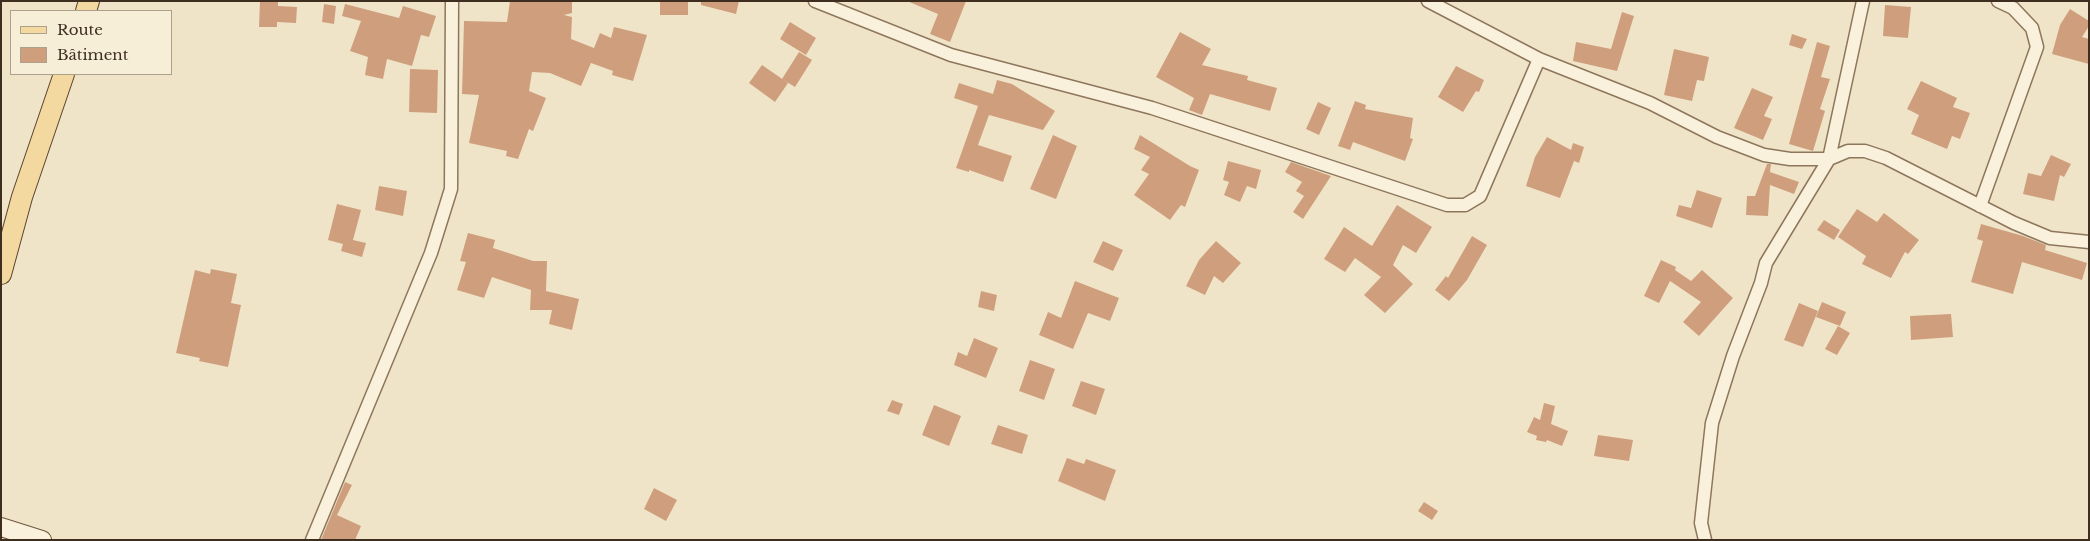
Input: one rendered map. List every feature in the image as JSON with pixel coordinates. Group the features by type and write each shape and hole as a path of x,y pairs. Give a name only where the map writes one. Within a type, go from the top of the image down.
{"main road":[{"path":"1,274 22,197 64,75"}],"street":[{"path":"312,540 431,253 451,189 452,1"},
{"path":"815,1 951,54 1152,108 1447,205 1465,205 1480,196 1539,59"},
{"path":"1428,1 1539,59 1650,104 1717,137 1764,155 1790,159 1829,159 1848,151 1866,150 1886,158 2014,223 2050,238 2089,242"},
{"path":"1705,540 1701,522 1712,423 1732,356 1761,283 1766,263 1829,159 1863,1"},
{"path":"1980,206 2037,47 2032,28 2013,8 1998,1"},
{"path":"1,528 42,540"}],"building":[{"path":"260,1 278,1 278,6 297,7 296,23 277,22 277,27 259,27"},
{"path":"510,1 572,1 572,13 564,15 572,17 571,39 594,48 600,33 611,38 614,27 647,35 633,81 612,75 613,71 591,63 581,86 550,73 532,72 529,91 546,98 533,131 529,129 518,159 506,156 507,151 469,143 479,95 462,94 464,21 507,22"},
{"path":"660,1 688,1 688,15 660,15"},
{"path":"701,1 739,1 736,14 701,5"},
{"path":"907,1 966,1 950,42 930,34 938,14"},
{"path":"324,4 336,6 334,24 322,22"},
{"path":"345,4 399,18 403,6 436,16 429,37 421,35 412,66 387,59 383,79 365,75 368,57 350,51 361,21 342,16"},
{"path":"1885,5 1911,7 1908,38 1883,36"},
{"path":"2070,9 2089,21 2089,26 2082,37 2089,39 2089,64 2052,54 2060,25"},
{"path":"1622,12 1634,16 1617,71 1573,61 1576,42 1611,49"},
{"path":"790,22 816,38 806,55 780,39"},
{"path":"1180,32 1211,49 1202,65 1248,76 1247,80 1277,88 1270,111 1210,94 1202,115 1189,110 1194,98 1156,77"},
{"path":"1792,34 1807,39 1802,49 1789,45"},
{"path":"1817,42 1830,46 1821,77 1830,79 1820,109 1825,111 1813,151 1789,144"},
{"path":"1674,49 1709,57 1704,81 1697,80 1692,101 1664,95"},
{"path":"799,52 812,60 795,87 782,79"},
{"path":"762,65 788,83 775,102 749,83"},
{"path":"1456,66 1484,80 1479,92 1476,91 1463,112 1438,97"},
{"path":"410,69 438,70 437,113 409,112"},
{"path":"997,80 1012,84 1055,111 1043,130 989,115 978,145 1012,156 1003,182 969,170 969,172 956,168 978,106 954,98 959,83 993,94"},
{"path":"1921,81 1957,98 1953,107 1970,113 1960,139 1952,136 1947,149 1911,134 1919,115 1907,109"},
{"path":"1752,88 1773,97 1764,116 1772,119 1763,140 1734,128"},
{"path":"1355,101 1366,105 1365,109 1413,118 1410,138 1413,139 1405,161 1353,142 1350,150 1338,146"},
{"path":"1318,102 1331,108 1319,135 1306,129"},
{"path":"1053,135 1077,146 1056,199 1030,189"},
{"path":"1140,135 1199,170 1185,207 1181,205 1170,220 1134,195 1149,174 1141,170 1150,157 1134,149"},
{"path":"1547,137 1571,150 1573,143 1584,147 1579,163 1574,161 1560,198 1526,186 1535,157"},
{"path":"2051,155 2071,164 2064,177 2060,175 2054,201 2023,194 2028,173 2041,176"},
{"path":"1228,161 1261,170 1256,189 1247,186 1240,202 1224,195 1229,182 1223,180"},
{"path":"1291,162 1331,176 1303,219 1293,212 1304,196 1296,191 1302,182 1285,172"},
{"path":"1767,164 1771,164 1770,172 1799,182 1794,194 1770,185 1768,216 1746,215 1747,196 1755,196"},
{"path":"379,186 407,191 403,216 375,210"},
{"path":"1697,190 1722,198 1712,228 1676,216 1679,205 1691,208"},
{"path":"337,204 361,210 353,240 366,243 362,257 341,251 343,244 328,240"},
{"path":"1397,205 1432,227 1416,253 1403,245 1393,265 1413,284 1385,313 1364,295 1381,277 1355,258 1345,272 1324,259 1344,227 1372,246"},
{"path":"1857,209 1877,222 1884,213 1919,240 1908,254 1905,252 1891,278 1862,264 1866,256 1838,237"},
{"path":"1824,220 1840,230 1834,240 1817,230"},
{"path":"1981,224 2023,236 2046,245 2045,250 2087,263 2082,280 2022,262 2013,294 1971,282 1983,241 1977,239"},
{"path":"468,233 495,240 493,248 533,261 547,261 546,291 579,299 572,330 549,324 552,310 530,310 531,290 492,277 484,298 457,290 466,262 460,261"},
{"path":"1472,236 1487,245 1467,280 1449,301 1435,290 1446,276 1448,278"},
{"path":"1103,241 1123,250 1113,271 1093,262"},
{"path":"1216,241 1241,263 1223,283 1214,276 1205,295 1186,286 1199,260"},
{"path":"1661,260 1676,267 1675,270 1691,281 1702,270 1733,298 1699,336 1683,322 1701,302 1670,281 1659,303 1644,296"},
{"path":"211,269 237,274 231,303 241,305 228,367 199,361 200,358 176,353 195,270 210,274"},
{"path":"1075,281 1119,298 1110,321 1088,313 1073,349 1039,335 1048,312 1061,318"},
{"path":"981,291 997,295 994,311 978,307"},
{"path":"1822,302 1846,312 1840,326 1816,317"},
{"path":"1799,303 1818,311 1803,347 1784,340"},
{"path":"1951,314 1953,337 1911,340 1910,316"},
{"path":"1838,326 1850,333 1837,355 1825,349"},
{"path":"974,338 998,348 986,378 954,365 958,352 967,356"},
{"path":"1030,360 1055,369 1044,400 1019,391"},
{"path":"1081,381 1105,389 1096,415 1072,406"},
{"path":"892,400 903,404 899,415 887,411"},
{"path":"1544,403 1555,406 1551,424 1568,431 1562,446 1547,440 1546,442 1536,440 1537,436 1527,432 1534,417 1540,420"},
{"path":"934,405 961,416 949,446 922,435"},
{"path":"998,425 1028,435 1022,454 991,444"},
{"path":"1598,435 1633,440 1629,461 1594,456"},
{"path":"1067,458 1084,464 1086,459 1116,470 1105,501 1058,481"},
{"path":"345,482 352,485 337,515 361,526 355,540 321,540"},
{"path":"654,488 677,500 666,521 644,509"},
{"path":"1424,502 1438,511 1432,520 1418,511"}]}
